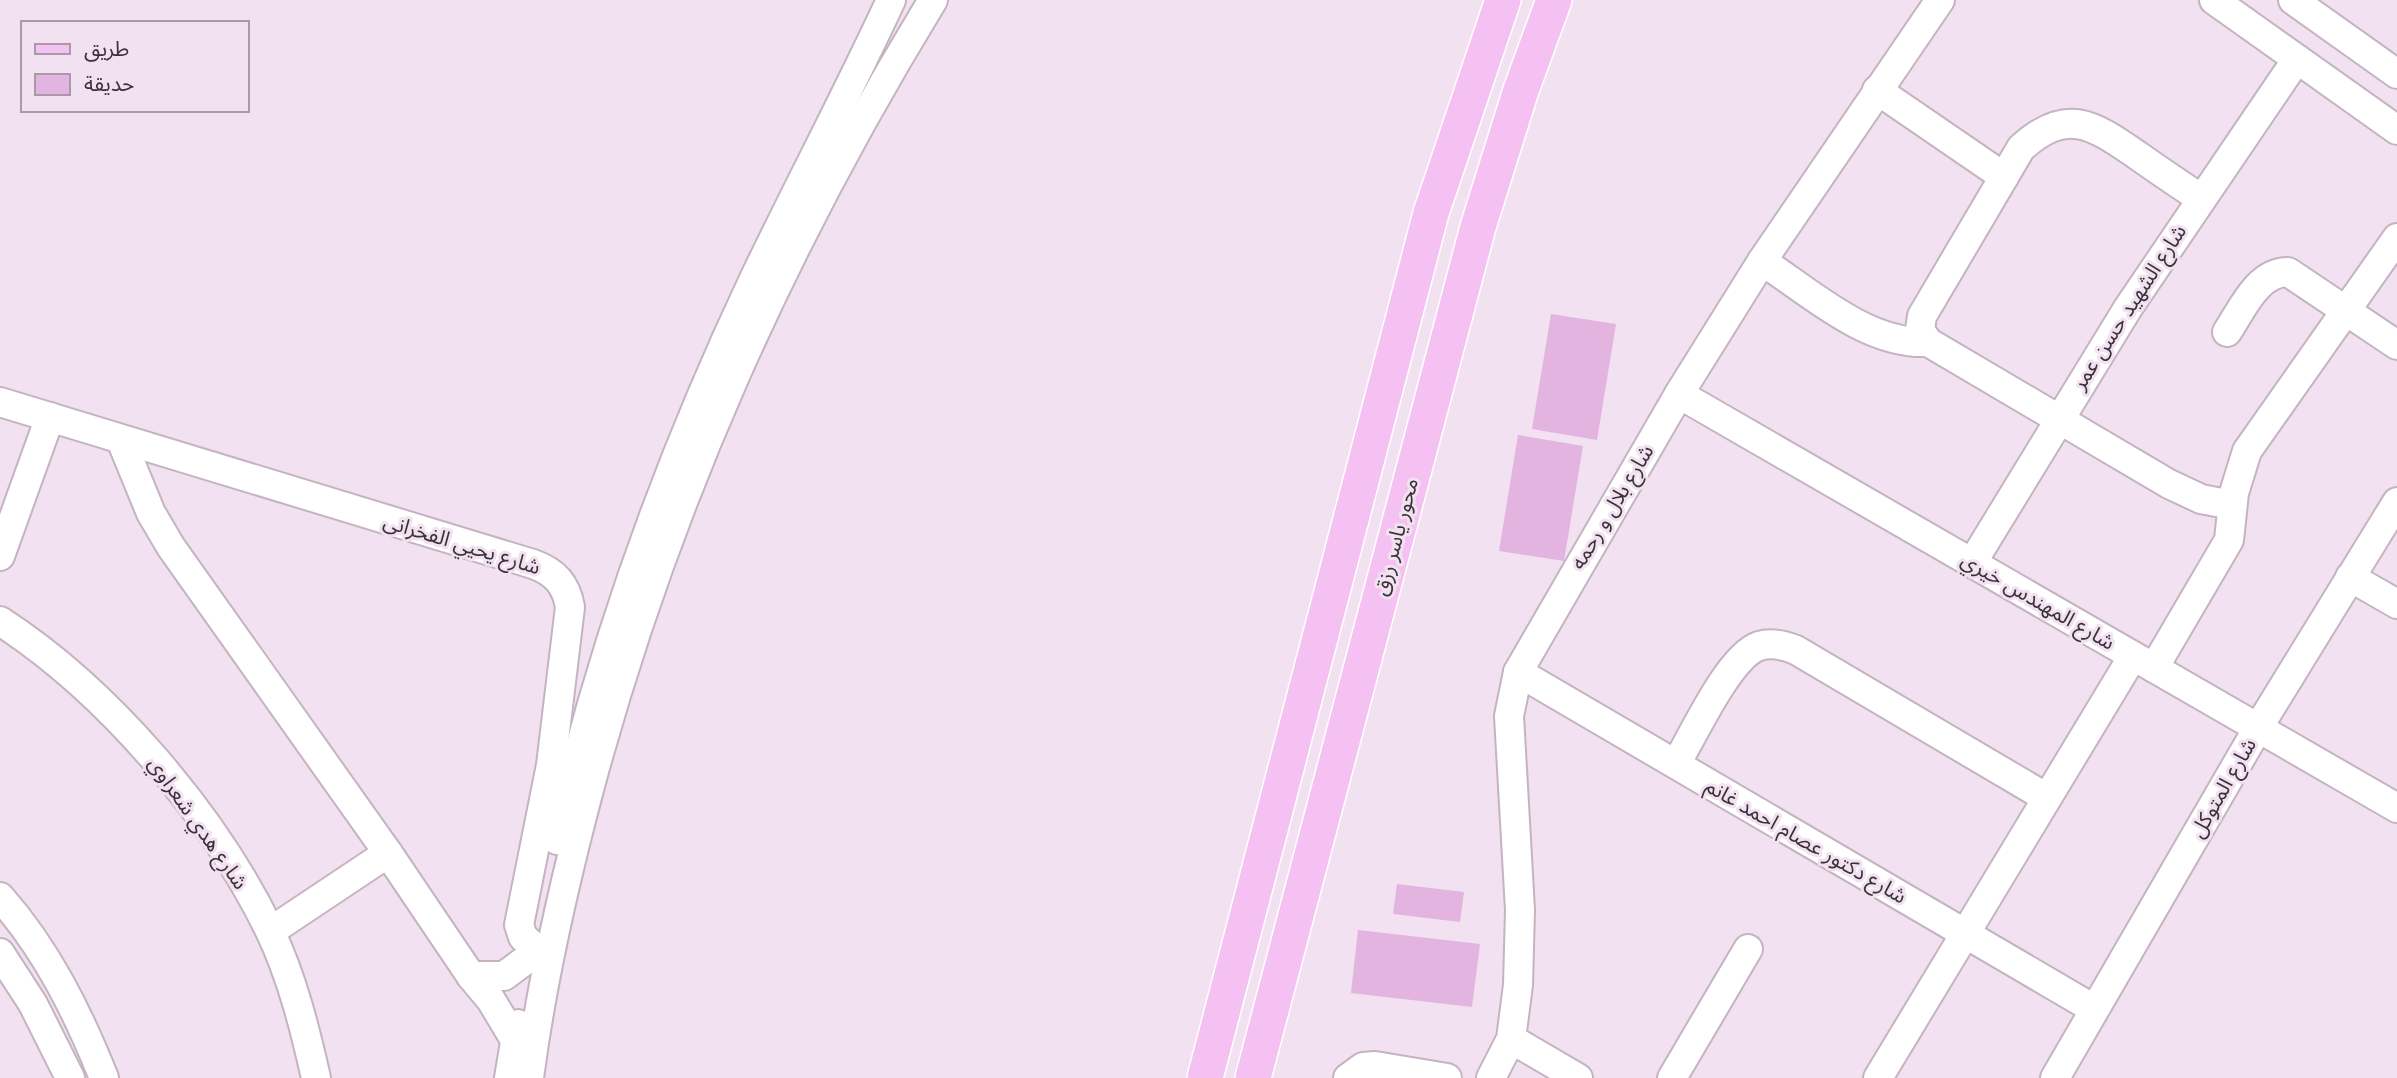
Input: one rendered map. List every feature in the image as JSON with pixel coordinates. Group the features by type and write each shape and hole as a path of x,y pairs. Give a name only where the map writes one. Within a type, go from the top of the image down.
{"main road":[{"path":"1205,1078 1431,213 1503,0"},
{"name":"محور ياسر رزق","path":"1253,1078 1478,227 1521,90 1554,0"}],"street":[{"path":"562,767 623,595 677,455 753,281 891,0"},
{"path":"529,1078 545,977 572,853 605,732 672,526 726,392 782,271 874,99 933,0"},
{"name":"شارع بلال و رحمه","path":"1491,1078 1511,1039 1518,985 1520,910 1509,716 1518,672 1679,394 1762,261 1940,0"},
{"path":"2214,0 2397,130"},
{"path":"2292,0 2393,64"},
{"name":"شارع الشهيد حسن عمر","path":"1972,563 2058,419 2200,198 2297,59"},
{"path":"1878,90 2004,177"},
{"path":"2200,198 2086,124 2057,125 2044,130 2021,148 1922,316 1920,330 1928,342 2184,492 2232,505"},
{"path":"1878,1078 2047,798 2225,549 2232,530 2236,478 2247,451 2397,238"},
{"path":"1762,261 1867,330 1896,341 1928,342"},
{"path":"2227,332 2263,281 2279,272 2296,275 2397,345"},
{"name":"شارع المهندس خيري","path":"1679,394 2397,808"},
{"name":"شارع يحيي الفخرانى","path":"0,402 533,564 552,573 567,591 570,607 562,767 520,918 520,931 532,951"},
{"path":"0,556 50,417"},
{"path":"121,440 151,513 171,547 388,852 471,976 491,1000 515,1040"},
{"name":"شارع المتوكل","path":"2055,1078 2258,728 2397,502"},
{"path":"2350,577 2397,604"},
{"name":"شارع هدي شعراوي","path":"0,621 34,643 95,694 150,754 224,853 271,931 303,1021 316,1078"},
{"path":"1676,764 1738,661 1759,646 1771,644 1796,650 2047,798"},
{"name":"شارع دكتور عصام احمد غانم","path":"1518,672 2094,1009"},
{"path":"271,931 388,852"},
{"path":"0,897 22,922 64,988 104,1078"},
{"path":"1672,1078 1748,949"},
{"path":"471,976 504,976 532,951"},
{"path":"509,1078 532,951"},
{"path":"0,953 33,1003 65,1076"},
{"path":"1511,1039 1578,1078"},
{"path":"1348,1078 1363,1067 1388,1073 1434,1077"}],"green space":[{"path":"1551,314 1616,324 1597,440 1532,429"},
{"path":"1518,435 1583,446 1564,561 1499,551"},
{"path":"1397,884 1464,892 1460,922 1393,914"},
{"path":"1358,930 1480,944 1472,1007 1351,993"}]}
